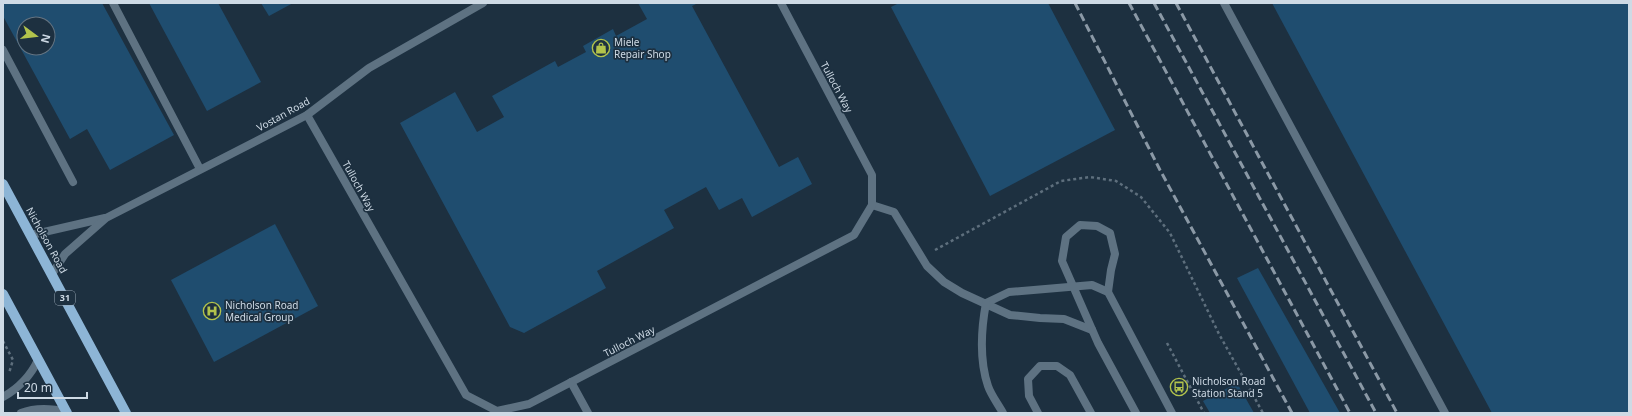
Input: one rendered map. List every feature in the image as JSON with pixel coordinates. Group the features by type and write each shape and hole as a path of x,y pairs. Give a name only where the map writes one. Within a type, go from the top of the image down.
{"main road":[{"name":"Nicholson Road","path":"3,184 126,413"},
{"path":"3,294 67,413"}],"street":[{"path":"113,3 200,169"},
{"name":"Vostan Road","path":"52,274 65,254 106,218 307,115 369,68 483,3"},
{"name":"Tulloch Way","path":"307,115 466,395 497,411 529,404 854,235 872,205 872,175 781,3"},
{"path":"1224,3 1445,413"},
{"path":"3,50 73,182"},
{"path":"872,205 894,212 927,266 944,282 962,293 1010,315 1040,318 1064,318 1092,330"},
{"name":"Vostan Road","path":"31,235 106,218"},
{"path":"1136,413 1092,330 1062,261 1066,237 1080,225 1097,226 1110,234 1115,254 1108,292 1172,413"},
{"path":"986,303 1009,292 1072,286 1092,285 1108,292"},
{"path":"986,303 982,327 982,356 988,386 1003,413"},
{"path":"3,397 24,383 33,371 38,360"},
{"path":"1038,413 1029,396 1028,379 1040,366 1057,366 1070,375 1091,413"},
{"path":"571,382 588,413"},
{"path":"21,413 41,408 55,409 67,413"}],"path":[{"path":"3,341 13,360 9,374"},
{"path":"1167,343 1204,413"}],"building":[{"path":"3,3 102,3 174,135 110,170 87,129 70,139 25,56 56,56 56,16 16,16 16,40 3,16"},
{"path":"149,3 218,3 261,82 207,111"},
{"path":"261,3 293,3 269,16"},
{"path":"638,3 698,3 692,6 779,167 798,157 812,184 752,217 742,198 719,210 706,187 664,210 674,228 597,271 606,288 524,333 510,327 400,123 455,92 477,132 504,117 492,96 555,61 558,67 586,52 583,46 613,29 616,36 647,19"},
{"path":"899,3 1048,3 1115,130 990,196 891,7"},
{"path":"1272,3 1629,3 1629,413 1492,413"},
{"path":"275,224 318,306 214,362 171,280"},
{"path":"1258,268 1340,413 1310,413 1237,278"},
{"path":"1237,383 1254,413 1210,413 1203,401"}],"railway":[{"path":"1075,3 1160,170 1292,413"},
{"path":"1129,3 1350,413"},
{"path":"1154,3 1376,413"},
{"path":"1176,3 1397,413"}],"place":[{"name":"Miele Repair Shop","path":"601,48"},
{"name":"Nicholson Road Medical Group","path":"212,311"},
{"name":"Nicholson Road Station Stand 5","path":"1179,387"}]}
